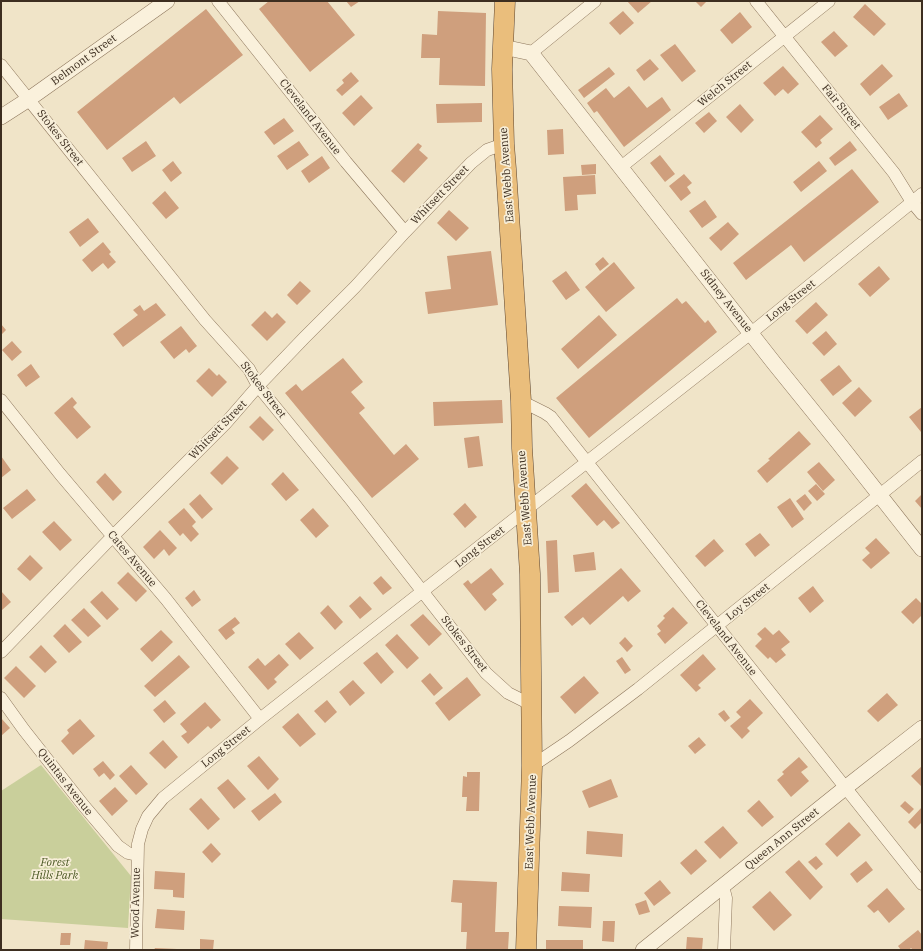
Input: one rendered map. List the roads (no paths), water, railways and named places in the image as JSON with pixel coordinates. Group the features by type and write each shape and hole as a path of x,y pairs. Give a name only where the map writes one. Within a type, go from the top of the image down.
{"highway":[{"name":"East Webb Avenue","path":"505,1 503,47 504,144 521,401 522,448 530,574 532,766 526,950"}],"street":[{"name":"Belmont Street","path":"1,117 29,99 167,1"},
{"name":"Cleveland Avenue","path":"218,1 346,162 405,232"},
{"path":"503,47 531,53 595,1"},
{"name":"Fair Street","path":"756,1 894,173 912,202 922,214"},
{"name":"Welch Street","path":"621,167 829,1"},
{"name":"Sidney Avenue","path":"531,53 922,549"},
{"name":"Stokes Street","path":"1,65 205,320 249,369 258,386 337,482 486,673 508,693 532,705"},
{"name":"Whitsett Street","path":"1,652 113,536 225,424 258,386 355,287 471,163 486,150 504,144"},
{"name":"Long Street","path":"138,855 138,844 142,829 148,816 163,798 260,719 588,463 922,194"},
{"name":"Cates Avenue","path":"1,400 60,474 166,599 260,719"},
{"name":"Cleveland Avenue","path":"521,401 551,417 922,884"},
{"name":"Loy Street","path":"532,766 569,742 619,703 922,461"},
{"name":"Quintas Avenue","path":"1,698 27,734 118,846 128,853 138,855"},
{"name":"Queen Ann Street","path":"643,950 922,728"},
{"name":"Wood Avenue","path":"136,950 138,855"},
{"path":"723,886 726,898 724,950"}],"park label":[{"name":"Forest Hills Park","path":"55,869"}]}
